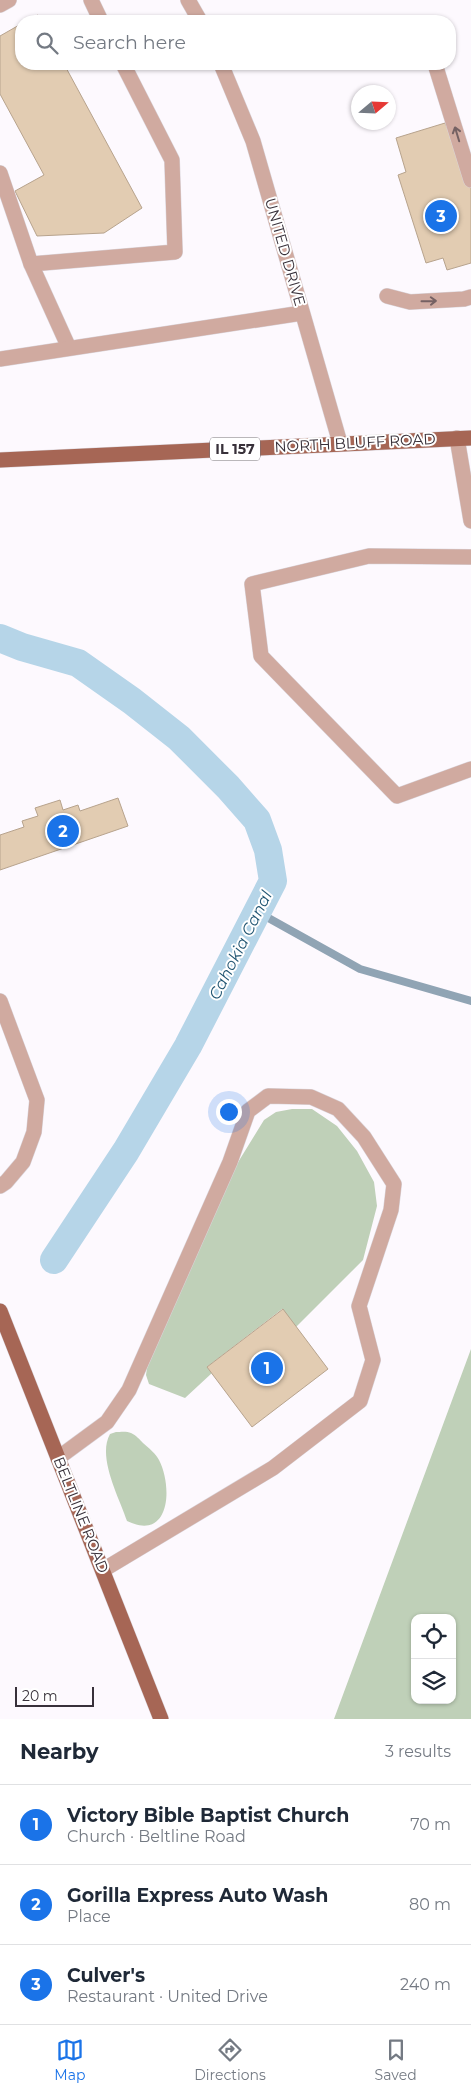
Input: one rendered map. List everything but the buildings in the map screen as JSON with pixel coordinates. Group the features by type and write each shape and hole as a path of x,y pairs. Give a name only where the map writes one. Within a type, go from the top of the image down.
{"main road":[{"name":"NORTH BLUFF ROAD","path":"0,460 464,438"},
{"name":"BELTLINE ROAD","path":"0,1312 104,1570 161,1719"}],"street":[{"path":"0,5 9,0"},
{"path":"91,0 99,15"},
{"path":"188,0 197,15"},
{"path":"30,264 175,252 172,160 126,70"},
{"name":"UNITED DRIVE","path":"223,70 253,141 340,444"},
{"path":"437,70 471,180"},
{"path":"0,174 30,264 69,348"},
{"path":"387,296 410,302 471,297"},
{"path":"0,359 302,313"},
{"path":"464,438 471,521"},
{"path":"471,557 369,556 252,584 261,656 397,796 471,769"},
{"path":"0,1001 37,1100 34,1132 23,1162 6,1182 0,1186"},
{"path":"58,1458 107,1422 129,1390 230,1162 248,1111 268,1096 311,1097 338,1109 364,1137 394,1184 391,1210 358,1306 373,1360 360,1401 273,1468 104,1570"}],"green space":[{"path":"292,1109 312,1109 337,1126 357,1151 374,1182 377,1206 363,1260 296,1327 282,1309 207,1367 212,1373 185,1398 149,1384 146,1375 147,1368 232,1172 264,1120 276,1112"},
{"path":"471,1349 471,1719 334,1719"},
{"path":"129,1432 133,1434 159,1460 166,1484 166,1497 160,1518 152,1524 141,1526 127,1521 111,1477 106,1454 110,1434"}],"waterway":[{"name":"Cahokia Canal","path":"0,638 22,647 78,663 132,701 179,738 228,787 257,820 268,850 273,881 188,1046 126,1151 54,1260"},
{"path":"263,915 360,969 471,1001"}],"place":[{"name":"Culver's","path":"441,216"},
{"name":"Gorilla Express Auto Wash","path":"63,831"},
{"name":"Victory Bible Baptist Church","path":"267,1368"}]}
